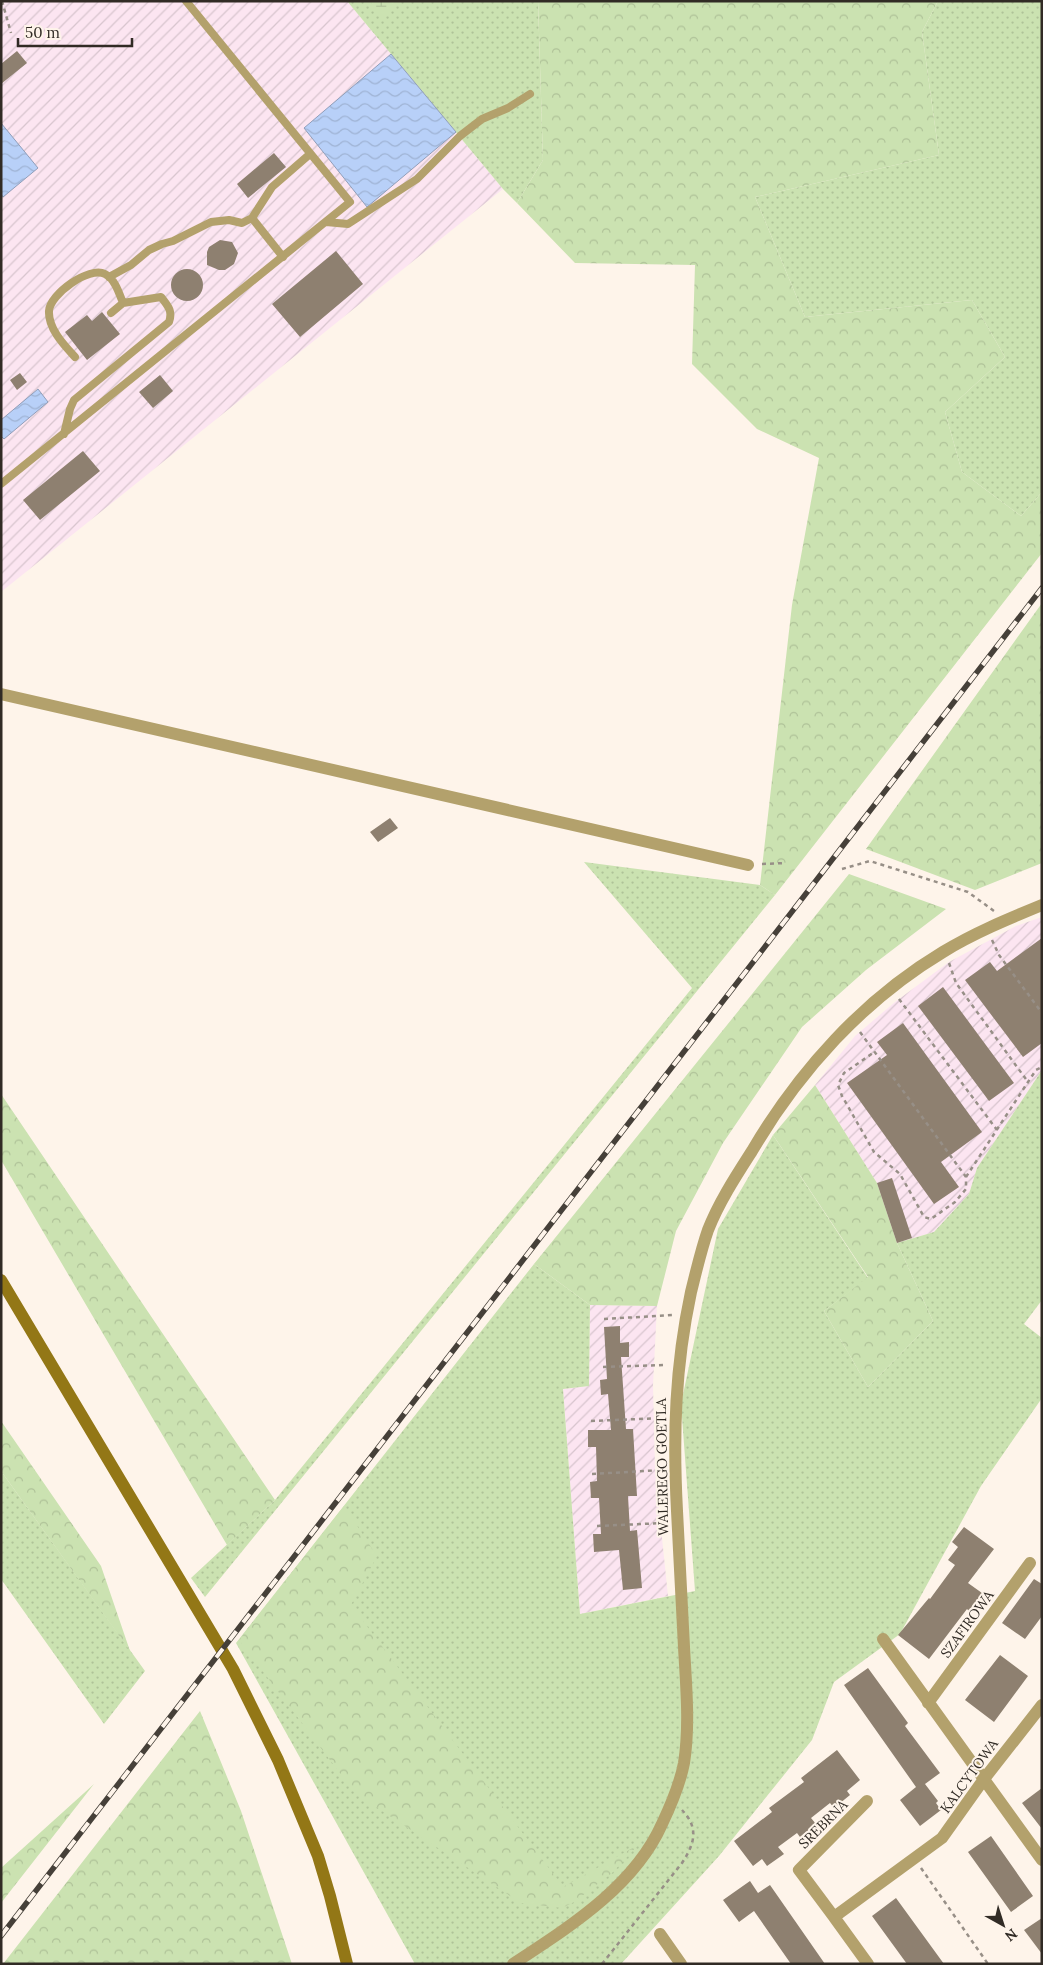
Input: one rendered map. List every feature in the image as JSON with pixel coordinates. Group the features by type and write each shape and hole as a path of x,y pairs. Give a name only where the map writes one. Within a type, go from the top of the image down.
{"main road":[{"path":"1,1280 233,1669 278,1760 318,1856 347,1964"}],"street":[{"path":"1,694 748,865"},
{"name":"WALEREGO GOETLA","path":"513,1964 587,1913 615,1888 639,1862 661,1828 684,1764 687,1720 674,1418 678,1364 687,1314 708,1230 728,1190 788,1093 851,1022 891,988 943,952 986,928 1042,905"},
{"name":"SZAFIROWA","path":"928,1703 1030,1564"},
{"path":"883,1639 1042,1860"},
{"name":"KALCYTOWA","path":"915,1859 942,1838 984,1779 1040,1713"},
{"name":"SREBRNA","path":"867,1801 799,1870 868,1964"},
{"path":"834,1917 915,1859"},
{"path":"660,1934 681,1964"}],"lane":[{"path":"1,484 350,202 186,1"},
{"path":"326,222 348,224 417,179 460,136 482,119 508,108 530,94"},
{"path":"109,277 131,265 149,250 211,222 229,220 242,223 252,218 272,187 310,154"},
{"path":"252,218 283,256"},
{"path":"75,357 61,342 49,316 51,304 57,296 75,280 96,272 104,273 109,277 123,303"},
{"path":"64,434 74,400 169,322 172,316 170,309 161,297 123,303 111,313"}],"path":[{"path":"2,1 11,34"},
{"path":"842,869 870,861 968,892 1005,919"},
{"path":"748,865 785,863"},
{"path":"986,928 999,955 1042,1013"},
{"path":"943,952 956,983 1028,1082"},
{"path":"891,988 997,1130"},
{"path":"851,1022 966,1177"},
{"path":"873,1053 844,1073 838,1085 842,1096 874,1152 900,1174 924,1217 931,1219 955,1202 966,1188 966,1177 1036,1070 1042,1067"},
{"path":"604,1319 687,1314"},
{"path":"603,1367 678,1364"},
{"path":"591,1421 674,1418"},
{"path":"592,1474 675,1469"},
{"path":"597,1526 678,1522"},
{"path":"602,1964 691,1849 694,1834 691,1819 673,1799"},
{"path":"915,1859 988,1964"}],"shaded area":[{"path":"1,1 347,1 503,189 1,592"},
{"path":"1042,917 1042,1070 977,1168 969,1194 934,1232 897,1243 877,1183 815,1085 855,1036 895,1002 949,962 1016,926"},
{"path":"590,1305 657,1306 653,1385 655,1470 668,1596 580,1614 563,1389 589,1386"}],"green space":[{"path":"347,1 538,1 543,160 517,203 503,189"},
{"path":"370,1 401,1 381,16"},
{"path":"538,1 938,1 922,32 939,155 755,197 805,317 972,300 1005,357 945,412 962,472 1021,516 1042,492 1042,553 775,895 760,885 792,605 819,458 757,429 692,364 695,265 575,263 517,203 543,160"},
{"path":"938,1 1042,1 1042,492 1021,516 962,472 945,412 1005,357 972,300 805,317 755,197 939,155 922,32"},
{"path":"1042,603 1042,863 975,890 866,849"},
{"path":"584,862 760,885 775,895 205,1597 191,1578 275,1500 692,988"},
{"path":"849,874 946,909 866,970 802,1027 723,1143 676,1231 657,1306 590,1305 534,1264"},
{"path":"1042,1070 1042,1300 1024,1324 1042,1338 1042,1398 981,1486 900,1634 834,1682 812,1740 719,1856 621,1964 415,1964 236,1643 534,1264 590,1305 589,1386 563,1389 580,1614 695,1591 681,1404 718,1229 773,1135 868,1278 824,1311 868,1387 933,1321 897,1243 934,1232 969,1194 977,1168"},
{"path":"815,1085 877,1183 897,1243 933,1321 868,1387 824,1311 868,1277 773,1135"},
{"path":"1,1094 275,1500 227,1545 1,1160"},
{"path":"1,1421 101,1566 130,1651 1,1471"},
{"path":"1,1471 145,1671 104,1724 1,1579"},
{"path":"344,1506 377,1556 351,1605 563,1887 638,1845 612,1873 574,1902 562,1908 521,1903 355,1793 239,1640"},
{"path":"200,1711 241,1811 292,1964 3,1964"},
{"path":"94,1784 1,1903 1,1868"}],"water":[{"path":"391,54 456,132 367,207 304,128"},
{"path":"1,123 38,168 3,197 1,194"},
{"path":"38,389 48,402 4,439 1,436 1,420"}],"building":[{"path":"17,51 27,63 1,84 1,64"},
{"path":"274,153 286,167 248,198 237,184"},
{"path":"220,240 232,242 238,253 234,264 225,270 219,270 207,265 209,247"},
{"path":"336,251 363,284 300,337 272,304"},
{"path":"187,269 193,270 198,274 202,279 202,291 198,296 193,300 187,301 181,300 176,296 172,291 171,285 172,279 176,274 181,270"},
{"path":"102,312 120,334 87,360 65,332 87,315 92,321"},
{"path":"20,373 27,382 17,390 10,380"},
{"path":"160,375 173,391 153,408 139,392"},
{"path":"83,451 100,471 40,520 23,500"},
{"path":"390,818 398,828 378,842 370,832"},
{"path":"1042,938 1042,1043 1023,1057 965,980 990,962 997,971"},
{"path":"943,987 1014,1083 989,1101 918,1006"},
{"path":"903,1023 982,1132 941,1162 959,1187 934,1204 847,1083 887,1055 877,1042"},
{"path":"892,1178 912,1238 897,1243 877,1183"},
{"path":"620,1326 620,1343 629,1342 629,1357 621,1357 626,1429 633,1429 637,1496 628,1496 630,1531 637,1530 642,1588 623,1590 619,1550 594,1552 593,1534 601,1534 599,1498 591,1498 590,1482 597,1481 596,1447 588,1447 588,1430 611,1430 608,1394 601,1395 600,1380 607,1379 604,1327"},
{"path":"964,1527 994,1549 968,1583 982,1593 969,1611 967,1609 929,1659 898,1635 930,1599 955,1565 948,1560 958,1547 952,1542"},
{"path":"1034,1579 1042,1584 1042,1616 1025,1639 1002,1623"},
{"path":"1000,1655 1028,1676 994,1722 965,1700"},
{"path":"868,1668 908,1723 905,1726 940,1773 925,1784 938,1801 936,1803 941,1810 920,1826 900,1800 916,1787 844,1685"},
{"path":"837,1750 860,1780 847,1791 850,1795 834,1808 830,1803 811,1818 816,1824 800,1837 797,1833 778,1847 784,1854 767,1866 762,1859 753,1866 734,1841 772,1812 769,1808 804,1782 801,1778"},
{"path":"1042,1788 1042,1829 1022,1803"},
{"path":"991,1836 1033,1896 1011,1912 968,1852"},
{"path":"750,1881 758,1893 770,1885 825,1964 791,1964 754,1911 739,1922 723,1900"},
{"path":"896,1898 944,1964 907,1964 872,1916"},
{"path":"1042,1918 1042,1954 1024,1930"}],"railway":[{"path":"1,1936 1042,588"}]}
